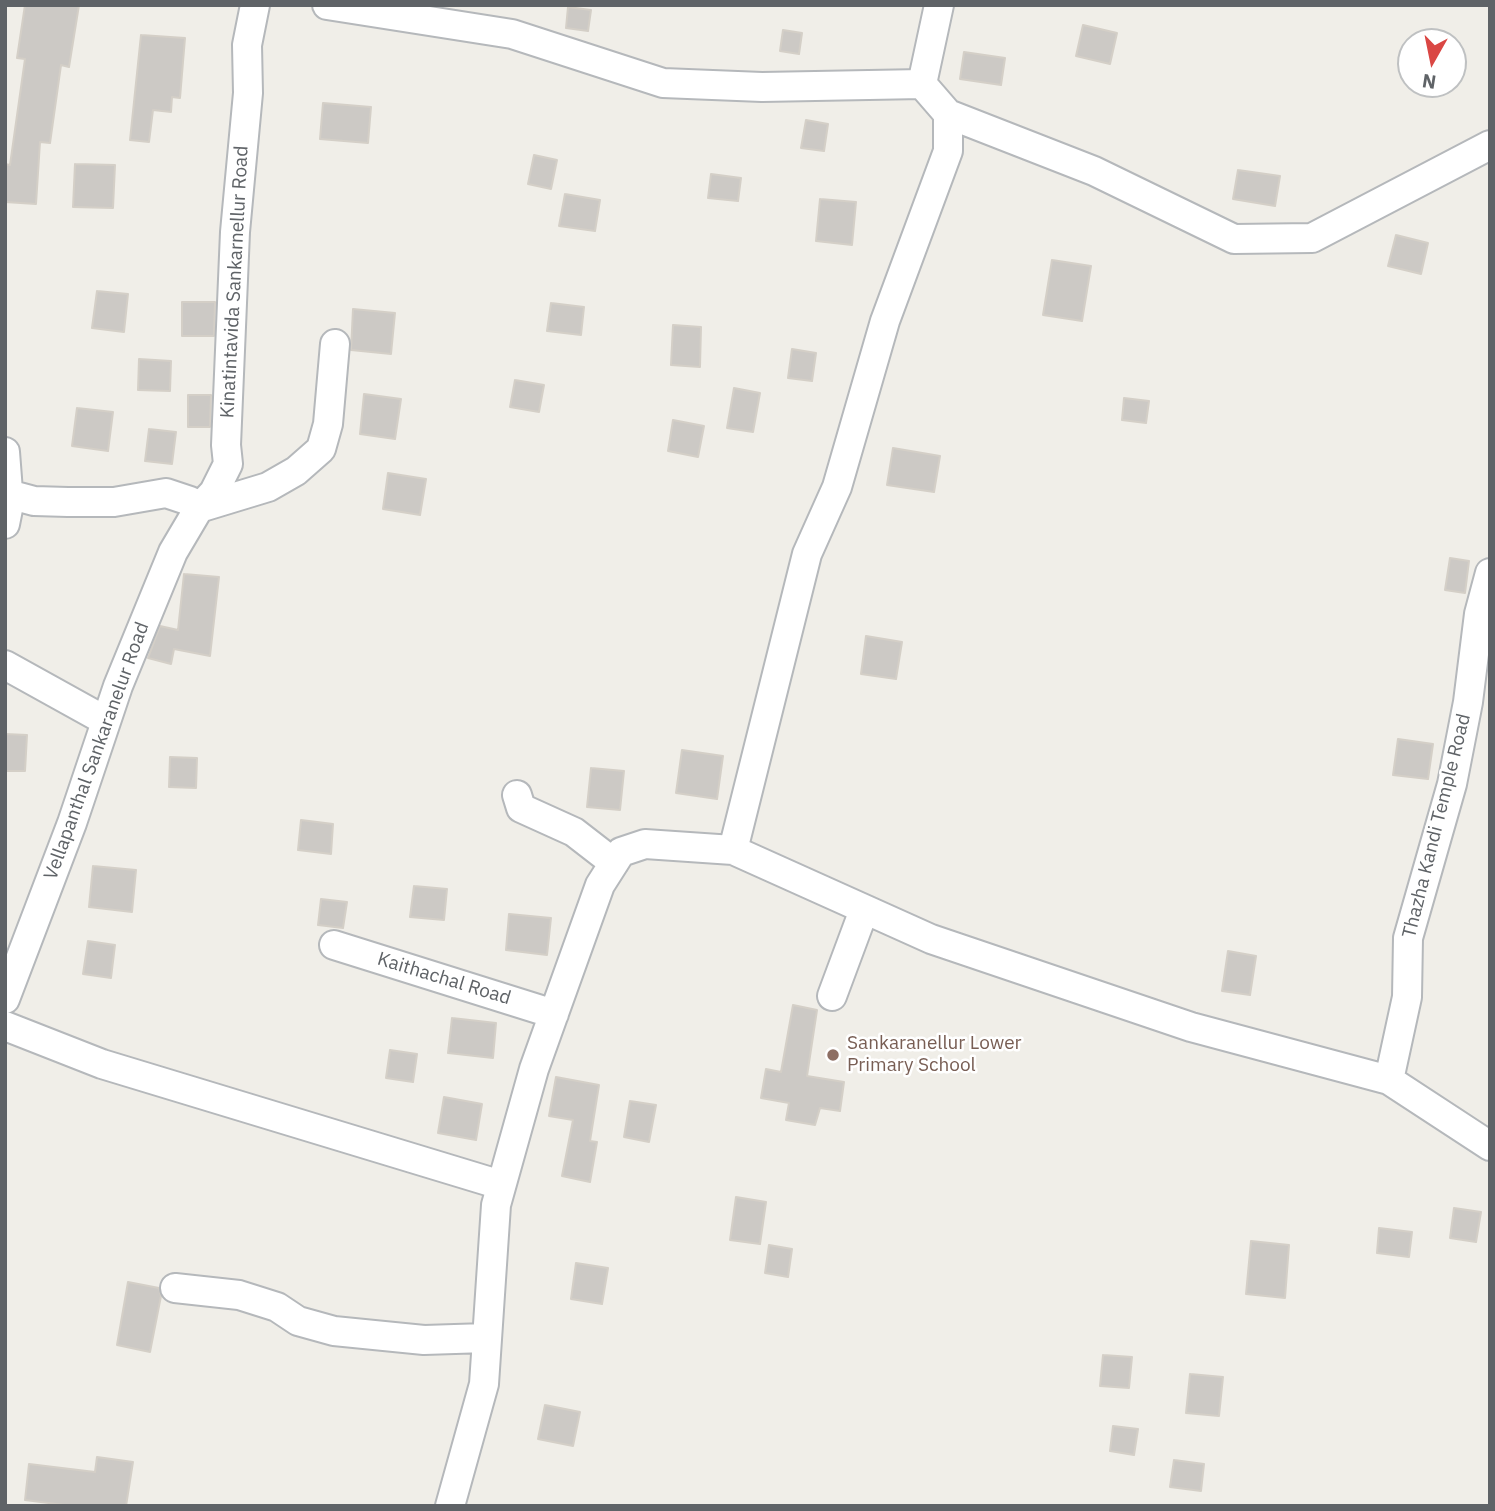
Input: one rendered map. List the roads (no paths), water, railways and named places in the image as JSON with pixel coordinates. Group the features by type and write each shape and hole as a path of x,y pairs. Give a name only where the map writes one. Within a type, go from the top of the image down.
{"street":[{"name":"Kinatintavida Sankarnellur Road","path":"199,508 214,492 228,464 226,445 235,232 248,93 247,45 256,5"},
{"path":"327,5 512,34 663,83 762,87 922,83"},
{"path":"922,83 939,5"},
{"path":"922,83 948,114 1094,171 1234,239 1312,238 1490,145"},
{"path":"733,850 807,554 837,487 885,321 948,151 948,114"},
{"path":"8,494 34,501 114,502 166,493 190,501 199,508 268,488 296,471 321,449 328,424 335,344"},
{"path":"5,452 8,494 5,524"},
{"name":"Vellapanthal Sankaranelur Road","path":"5,999 106,721 173,551 199,508"},
{"name":"Thazha Kandi Temple Road","path":"1389,1080 1407,997 1408,938 1452,784 1468,702 1479,614 1490,573"},
{"path":"5,665 106,721"},
{"path":"517,795 521,808 574,832 614,863"},
{"path":"450,1506 484,1384 496,1205 501,1185 534,1069 600,885 621,852 645,844 733,850 930,940 1191,1027 1389,1080 1490,1146"},
{"path":"832,996 864,910"},
{"name":"Kaithachal Road","path":"334,945 554,1014"},
{"path":"5,1026 102,1063 501,1185"},
{"path":"175,1287 239,1296 277,1307 298,1321 334,1331 424,1340 486,1338"}],"place":[{"name":"Sankaranellur Lower Primary School","path":"833,1055"}]}
